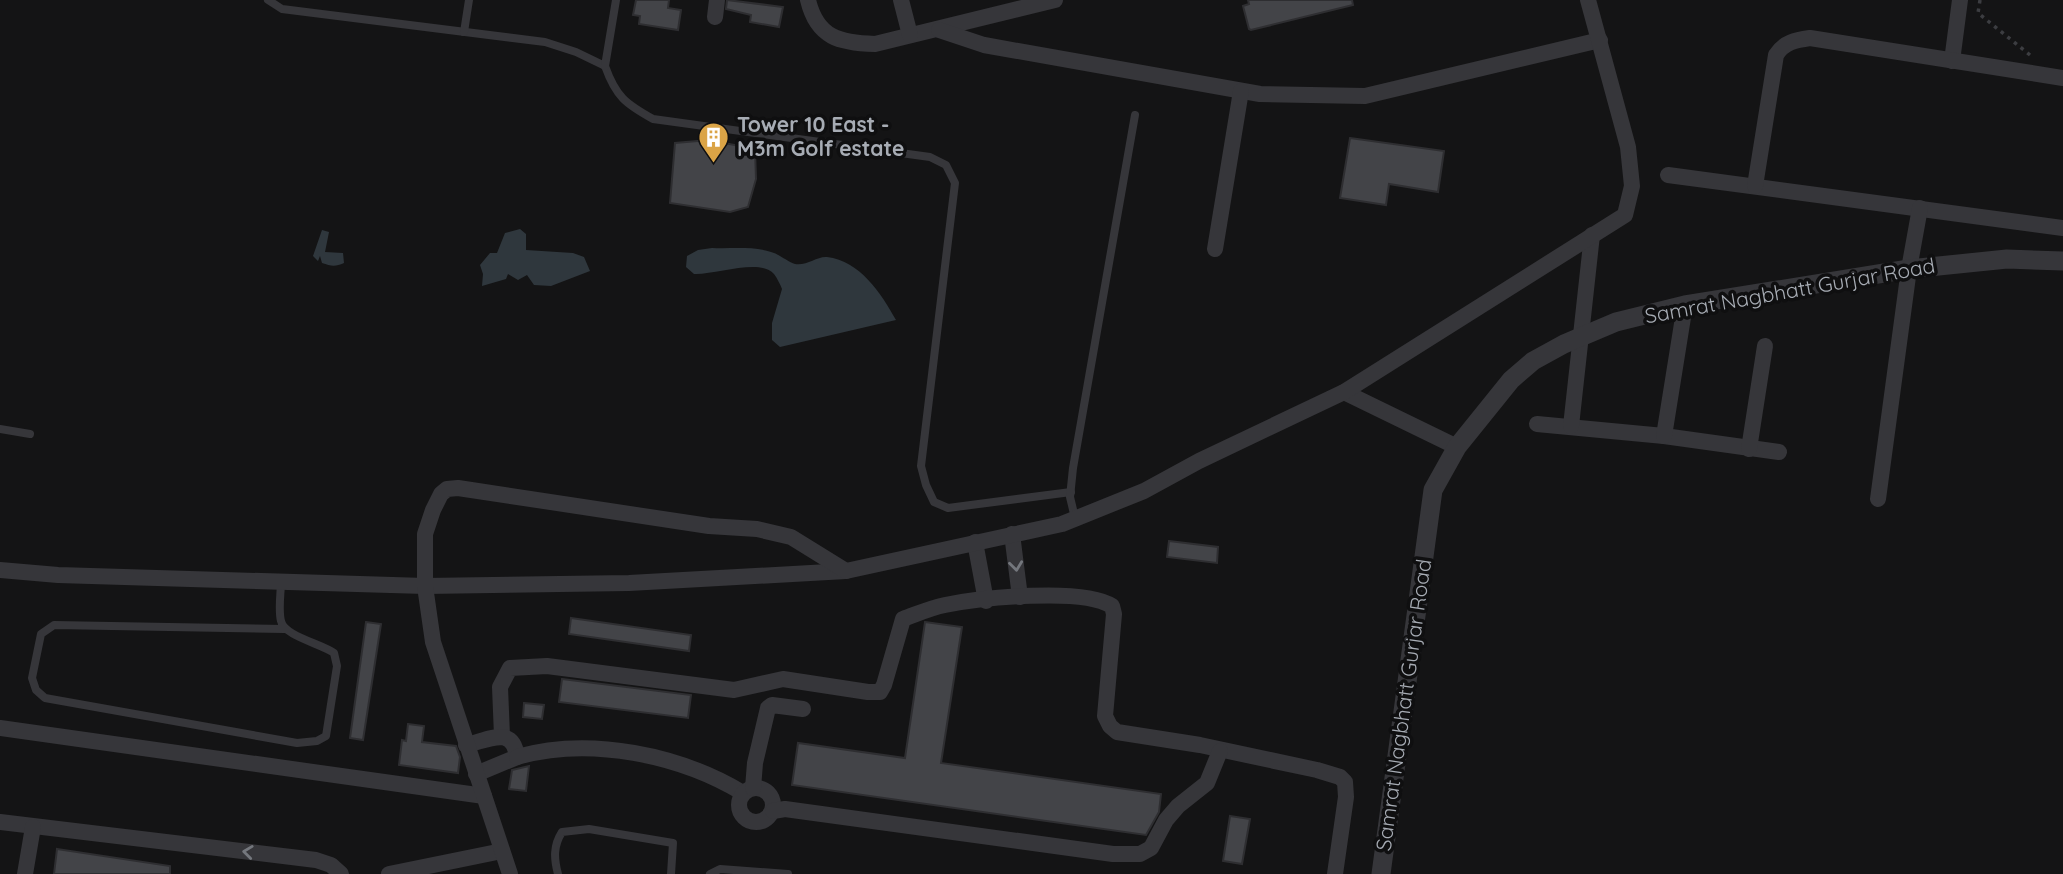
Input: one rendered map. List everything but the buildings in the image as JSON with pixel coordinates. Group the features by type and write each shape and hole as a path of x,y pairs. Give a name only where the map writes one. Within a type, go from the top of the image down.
{"street":[{"path":"715,17 717,0"},
{"path":"808,0 818,24 832,38 850,43 875,44 1055,0"},
{"path":"901,0 910,36"},
{"path":"0,570 58,575 425,586 629,583 846,571 1062,524 1144,491 1199,461 1344,392 1625,215 1632,186 1628,147 1588,0"},
{"path":"1952,61 1960,0"},
{"path":"939,30 984,45 1260,94 1365,96 1600,40"},
{"path":"1755,186 1776,55 1781,48 1793,41 1810,38 2063,78"},
{"path":"1215,249 1241,91"},
{"path":"1668,175 2063,228"},
{"path":"1878,499 1909,269 1920,208"},
{"path":"1571,426 1592,235"},
{"name":"Samrat Nagbhatt Gurjar Road","path":"1381,874 1433,490 1457,447 1511,380 1533,361 1583,336 1616,322 1685,305 1909,269 2007,259 2063,261"},
{"path":"1664,436 1685,305"},
{"path":"1749,449 1765,346"},
{"path":"1344,392 1457,447"},
{"path":"1537,424 1664,436 1779,452"},
{"path":"510,874 433,642 425,586 425,534 441,494 447,489 458,488 709,526 757,529 791,537 846,571"},
{"path":"1012,534 1020,597"},
{"path":"975,542 986,601"},
{"path":"502,736 500,687 510,668 547,666 734,690 783,678 880,692 903,619 946,605 1020,597 1062,595 1104,601 1112,606 1114,614 1105,716 1110,726 1117,732 1200,745 1340,777 1345,782 1346,797 1335,874"},
{"path":"748,791 768,708 772,705 803,709"},
{"path":"0,728 484,796"},
{"path":"466,745 502,736 509,737 516,744 517,757"},
{"path":"476,774 540,750 580,748 665,758 748,791"},
{"path":"773,811 785,808 1113,854 1140,854 1151,848 1166,820 1178,807 1207,783 1220,751"},
{"path":"759,788 772,799 773,811 761,822 750,822 738,809 740,798 748,791 759,788"},
{"path":"0,822 316,860 331,865 341,874"},
{"path":"25,874 33,827"},
{"path":"389,874 451,869 502,851"}],"lane":[{"path":"268,0 282,9 545,43 576,52 605,66"},
{"path":"464,32 469,0"},
{"path":"616,0 605,66 610,80 626,104 653,119 930,158 946,165 955,183 921,466 926,485 934,502 948,508 1071,492"},
{"path":"1075,519 1071,492 1135,115"},
{"path":"0,429 30,434"},
{"path":"281,581 281,621 284,629 323,645 334,653 337,666 326,736 317,741 298,743 45,698 36,691 32,678 41,634 54,625 284,629"},
{"path":"558,874 555,861 556,842 562,832 589,829 673,843 671,874"},
{"path":"710,874 720,869 788,874"}],"path":[{"path":"1980,0 1978,13 2029,55 2040,57"}],"shaded area":[{"path":"520,229 526,234 526,250 573,253 584,257 590,271 551,286 534,285 527,275 518,280 508,274 506,279 482,286 483,274 480,265 490,253 497,253 505,233"},
{"path":"322,230 329,232 325,252 343,253 344,263 328,265 322,263 320,256 318,261 313,256"},
{"path":"698,250 764,250 795,264 804,264 823,257 839,260 850,265 868,280 884,299 896,320 780,347 772,340 772,323 782,289 774,274 767,269 748,267 694,274 686,267 687,256"}],"place":[{"name":"Tower 10 East - M3m Golf estate","path":"714,164"}]}
